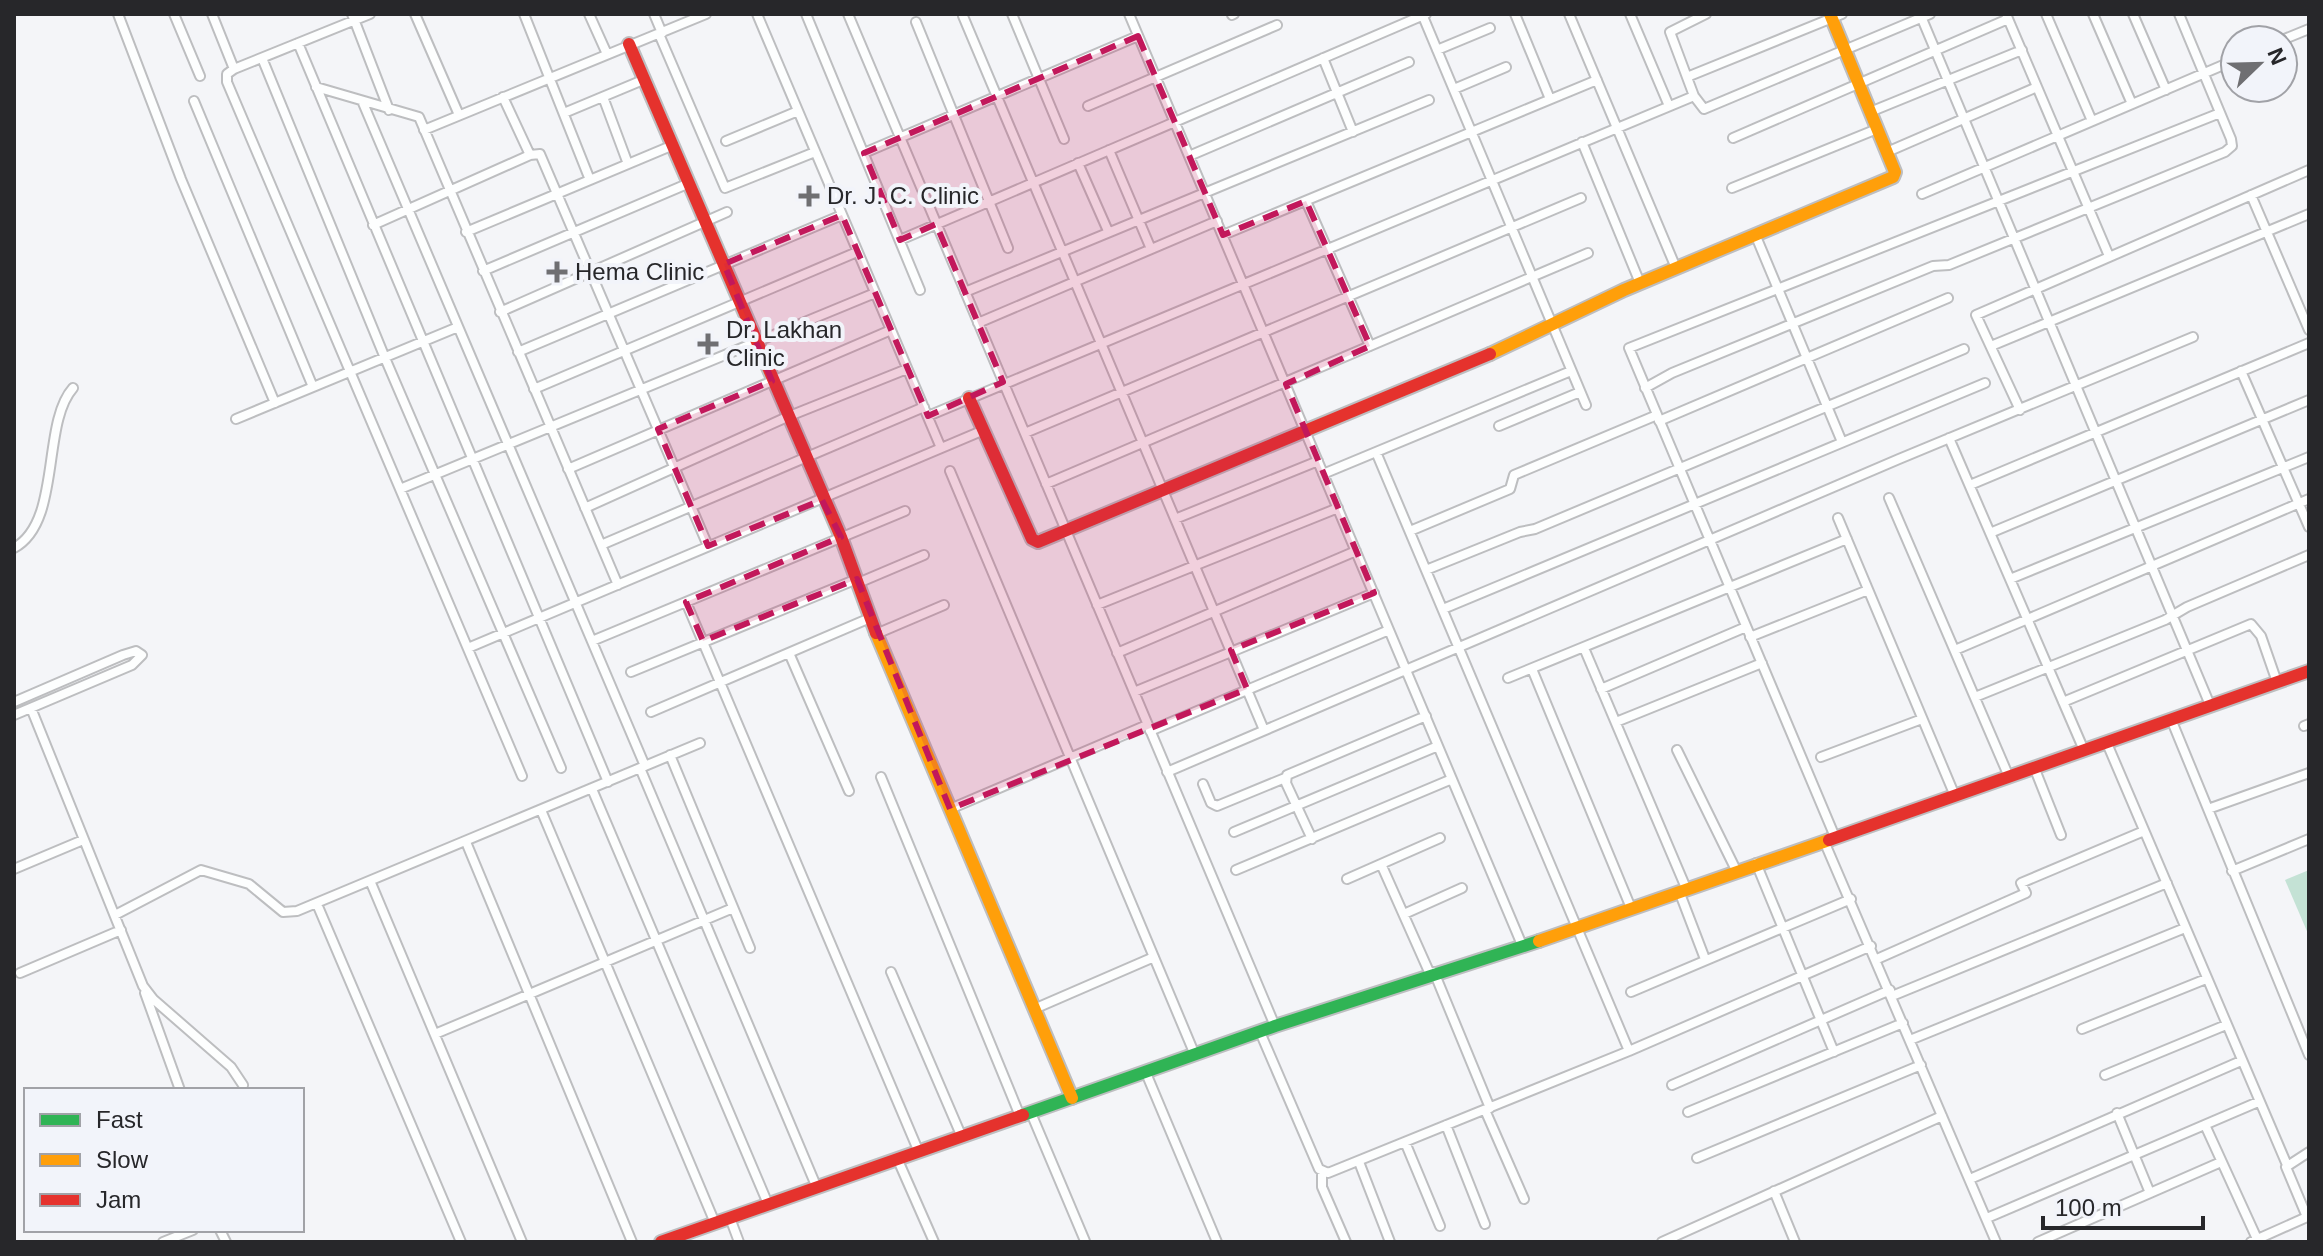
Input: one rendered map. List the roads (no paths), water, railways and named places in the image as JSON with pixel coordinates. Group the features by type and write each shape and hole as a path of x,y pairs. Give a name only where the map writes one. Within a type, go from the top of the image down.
{"street":[{"path":"118,14 181,179 275,403"},
{"path":"174,14 200,76"},
{"path":"370,14 353,17 234,69 227,74 227,82 522,776"},
{"path":"415,14 459,115"},
{"path":"524,14 590,180"},
{"path":"589,14 607,54"},
{"path":"654,14 725,188 815,152"},
{"path":"424,130 706,14"},
{"path":"757,14 941,448"},
{"path":"806,14 920,290"},
{"path":"848,14 1275,1026"},
{"path":"1012,14 1064,139"},
{"path":"1129,14 1522,945"},
{"path":"900,240 1424,14 1586,405"},
{"path":"1515,14 1550,99"},
{"path":"1569,14 1676,268"},
{"path":"1630,14 1669,106"},
{"path":"1706,14 1688,18 1670,32 1694,96 1704,109 1924,15 1935,51 1964,121 2210,705"},
{"path":"2046,14 2092,121"},
{"path":"2093,14 2132,104"},
{"path":"2133,14 2166,90"},
{"path":"1645,388 1672,373 1791,324 2225,152 2232,144 2179,14"},
{"path":"215,15 234,69"},
{"path":"969,398 1033,541 1066,532 1553,327 1640,283 1893,177 1895,172 1844,50 1834,15 1687,77"},
{"path":"963,16 1264,730"},
{"path":"1733,138 1935,51 2007,16 2109,256"},
{"path":"353,17 389,110"},
{"path":"916,22 1008,248"},
{"path":"1088,106 1277,25"},
{"path":"1437,50 1490,28"},
{"path":"864,153 1138,36"},
{"path":"298,43 608,782"},
{"path":"629,44 822,500 841,537 876,634 1072,1098"},
{"path":"1870,112 2022,50"},
{"path":"262,58 385,358 561,768"},
{"path":"1323,58 1353,132"},
{"path":"1189,156 1409,62"},
{"path":"1454,89 1506,67"},
{"path":"1922,194 2219,67"},
{"path":"564,113 643,80"},
{"path":"1223,235 1597,80"},
{"path":"316,87 363,103 416,115 618,585"},
{"path":"1887,152 2037,87"},
{"path":"928,416 1003,382 1694,96"},
{"path":"503,97 530,155"},
{"path":"603,97 628,164"},
{"path":"965,292 1429,100"},
{"path":"194,101 313,387"},
{"path":"363,103 577,603 704,920 817,1188"},
{"path":"726,141 798,111"},
{"path":"1996,1242 1851,899 1762,663 1629,348 2220,113"},
{"path":"1732,188 1877,129"},
{"path":"1582,142 1640,283"},
{"path":"466,232 671,146"},
{"path":"1109,150 1151,249"},
{"path":"373,225 530,155 540,154 708,546"},
{"path":"1078,163 1108,231"},
{"path":"2020,410 1976,315 2309,170"},
{"path":"483,271 687,184"},
{"path":"2251,195 2309,330"},
{"path":"1025,433 1581,198"},
{"path":"1306,201 1370,346"},
{"path":"500,312 727,212"},
{"path":"1991,346 2309,214"},
{"path":"518,352 842,215"},
{"path":"978,323 1217,221"},
{"path":"1755,234 1842,442"},
{"path":"534,389 857,252"},
{"path":"1046,484 1144,445 1588,253"},
{"path":"400,489 875,293"},
{"path":"1410,531 1510,489 1514,475 1948,298"},
{"path":"236,419 458,327"},
{"path":"568,469 891,330"},
{"path":"1167,772 2193,337"},
{"path":"1970,485 2309,343"},
{"path":"1426,570 1680,469 1964,349"},
{"path":"585,508 787,417 907,369"},
{"path":"1323,474 1571,371"},
{"path":"2241,371 2309,527"},
{"path":"1443,609 1985,383"},
{"path":"14,548 26,542 35,529 55,452 60,412 64,398 73,388"},
{"path":"1499,426 1580,392"},
{"path":"1990,533 2309,400"},
{"path":"601,545 924,407"},
{"path":"468,648 984,430"},
{"path":"1949,438 2083,748"},
{"path":"1376,452 1629,1051"},
{"path":"2010,579 2309,457"},
{"path":"1175,519 1318,461"},
{"path":"950,471 1195,1055"},
{"path":"1889,498 2009,777"},
{"path":"1955,650 2309,499"},
{"path":"1097,605 1338,508"},
{"path":"592,641 905,511"},
{"path":"1838,518 1955,796"},
{"path":"1508,678 1847,539"},
{"path":"1117,653 1356,551"},
{"path":"631,672 924,555"},
{"path":"1975,697 2173,616 2309,555"},
{"path":"1750,637 1868,590"},
{"path":"1134,692 1374,593"},
{"path":"686,602 918,1150"},
{"path":"876,634 944,605"},
{"path":"651,712 870,618"},
{"path":"2063,702 2251,624 2261,636 2277,682"},
{"path":"1601,689 1746,627"},
{"path":"950,809 1389,630"},
{"path":"1584,648 1682,890 1705,959"},
{"path":"14,702 123,655 136,651 142,655 132,665 14,715"},
{"path":"789,653 849,791"},
{"path":"1616,722 1762,663"},
{"path":"1532,669 1631,908"},
{"path":"661,1242 896,1157 1432,973 1577,928 2309,671"},
{"path":"31,708 143,986 179,1088"},
{"path":"1203,784 1211,803 1217,806 1426,716"},
{"path":"1821,757 1922,719"},
{"path":"2171,719 2309,1055"},
{"path":"2106,741 2307,1217 2255,1241 2205,1125"},
{"path":"115,915 201,870 249,884 283,912 317,904 700,743"},
{"path":"1234,832 1438,746"},
{"path":"1677,750 1736,870"},
{"path":"670,755 750,948"},
{"path":"2034,767 2061,835"},
{"path":"2208,809 2309,773"},
{"path":"881,777 1025,1114 1085,1241"},
{"path":"1285,778 1312,839"},
{"path":"1236,870 1452,779"},
{"path":"592,789 768,1204"},
{"path":"541,810 715,1223"},
{"path":"1877,959 2026,893 2021,883 2144,831"},
{"path":"1347,879 1440,838"},
{"path":"2232,871 2309,839"},
{"path":"14,869 83,840"},
{"path":"466,842 632,1242"},
{"path":"1756,863 1805,975 1834,1052"},
{"path":"1381,864 1432,973 1524,1199"},
{"path":"371,883 522,1242"},
{"path":"1672,1085 1821,1019 2167,883"},
{"path":"1404,914 1462,888"},
{"path":"1631,992 1851,899"},
{"path":"317,904 461,1242"},
{"path":"435,1034 733,908"},
{"path":"1910,1040 2185,928"},
{"path":"20,973 121,930"},
{"path":"1322,1171 1328,1173 1359,1162 1629,1051 1871,946"},
{"path":"1034,1009 1154,957"},
{"path":"891,972 961,1135"},
{"path":"2082,1029 2206,979"},
{"path":"143,986 153,999 231,1067 243,1085"},
{"path":"1688,1112 1903,1023"},
{"path":"2105,1075 2226,1025"},
{"path":"1260,1032 1322,1171 1322,1187 1346,1242"},
{"path":"1970,1179 2241,1061"},
{"path":"1697,1158 1921,1065"},
{"path":"1146,1073 1217,1242"},
{"path":"1987,1218 2258,1102"},
{"path":"2117,1113 2150,1193"},
{"path":"1662,1242 1942,1116"},
{"path":"1446,1125 1485,1224"},
{"path":"1405,1142 1440,1226"},
{"path":"2287,1165 2309,1152"},
{"path":"896,1157 934,1242"},
{"path":"1359,1162 1390,1242"},
{"path":"2038,1242 2221,1162"},
{"path":"1774,1191 1795,1242"},
{"path":"730,1218 739,1242"},
{"path":"163,1242 188,1232"}],"place":[{"name":"Dr. J. C. Clinic","path":"809,196"},
{"name":"Hema Clinic","path":"557,272"},
{"name":"Dr. Lakhan Clinic","path":"708,344"}]}
